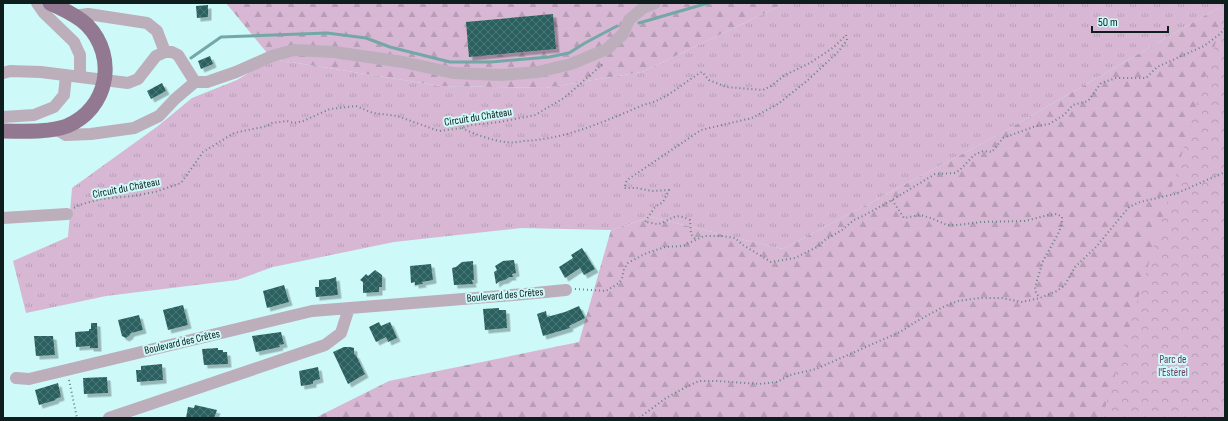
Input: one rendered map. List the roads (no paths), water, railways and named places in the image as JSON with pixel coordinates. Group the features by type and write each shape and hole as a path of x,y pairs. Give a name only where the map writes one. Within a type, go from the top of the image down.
{"main road":[{"path":"3,131 36,131 56,129 66,126 87,113 98,98 104,85 106,71 105,58 95,36 86,24 50,3"}],"street":[{"path":"37,3 44,13 74,42 80,55 80,77"},
{"path":"56,129 66,135 91,134 134,128 159,116 175,99 195,82 207,82 236,72 272,56 294,50 334,52 402,62 453,73 500,76 538,72 571,64 607,49 623,34 630,20 643,8 655,3"},
{"path":"74,16 88,14 147,22 157,31 165,52"},
{"path":"3,73 10,71 41,72 128,83 138,79 156,56 165,52 172,52 178,55 195,82"},
{"path":"3,117 34,115 54,107 64,95 66,76"},
{"path":"3,218 67,214"},
{"name":"Boulevard des Crêtes","path":"16,378 29,379 312,311 566,290"},
{"path":"110,418 325,345 341,333 349,308"}],"waterway":[{"path":"639,23 708,3"},
{"path":"191,58 221,37 327,33 366,38 390,47 450,62 491,62 549,57 569,53 617,26"}],"park label":[{"name":"Parc de l'Estérel","path":"1173,365"}]}
